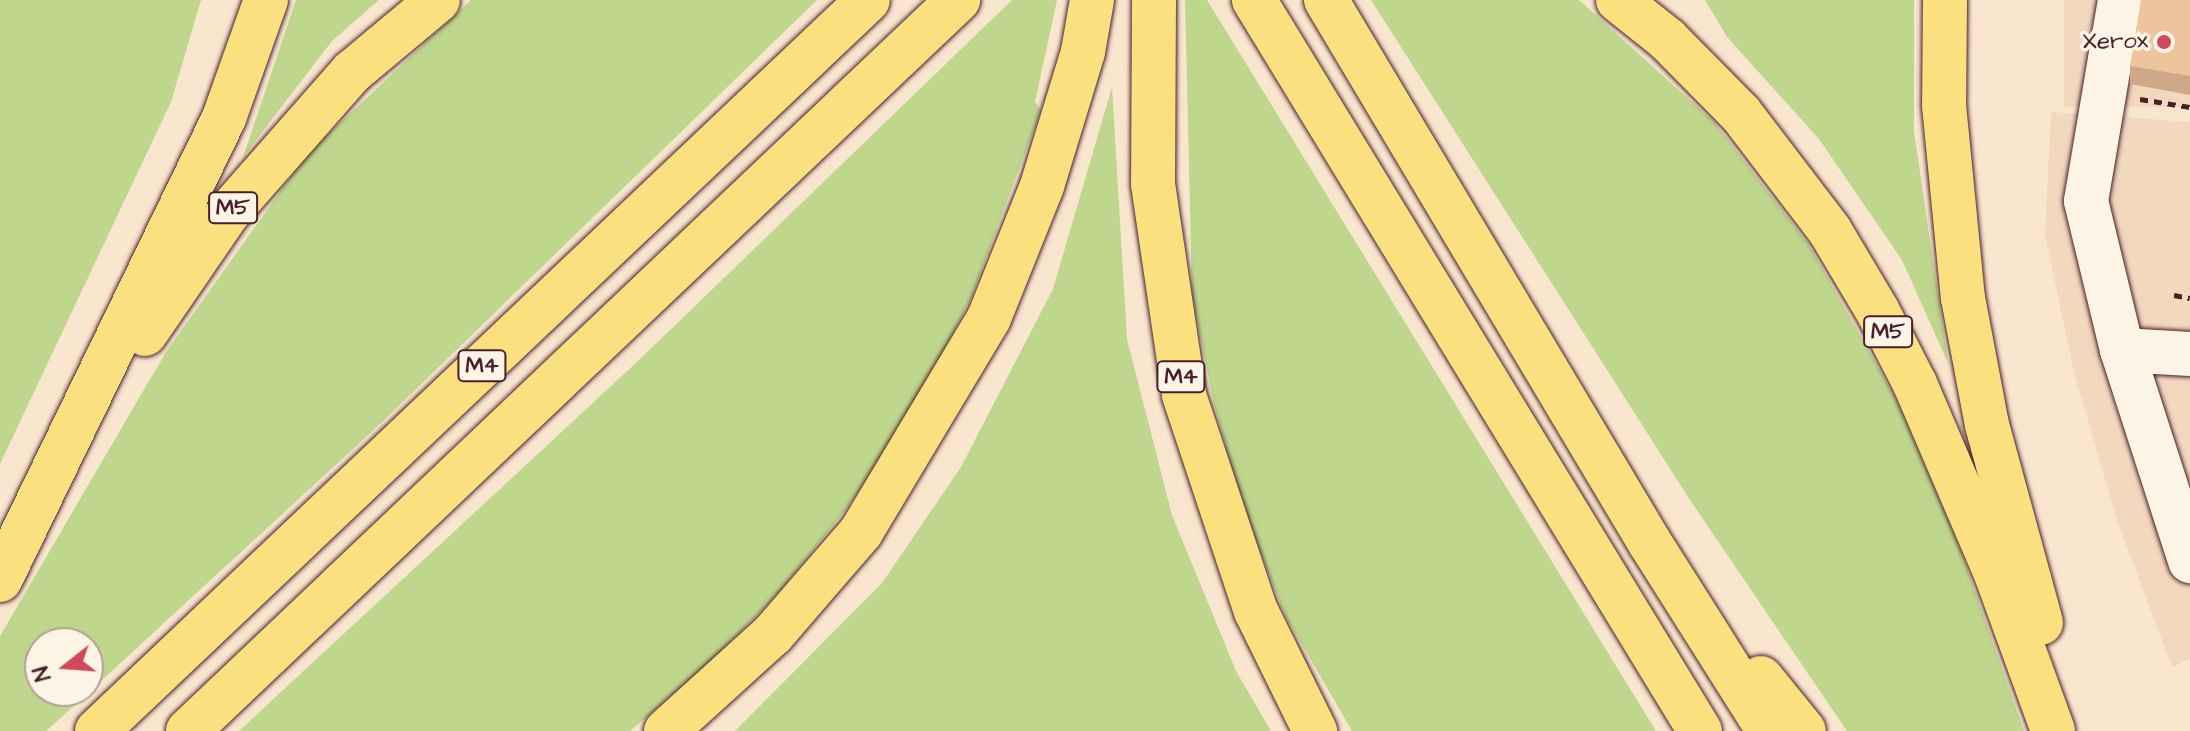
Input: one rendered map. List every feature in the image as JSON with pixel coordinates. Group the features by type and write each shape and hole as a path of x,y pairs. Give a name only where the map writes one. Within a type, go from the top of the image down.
{"highway":[{"name":"M5","path":"0,580 68,449 224,118 266,0"},
{"name":"M5","path":"68,449 228,213 352,72 438,0"},
{"name":"M4","path":"97,731 868,0"},
{"name":"M4","path":"188,731 958,0"},
{"path":"666,731 773,634 861,532 989,318 1042,186 1083,52 1092,0"},
{"name":"M4","path":"1154,0 1153,184 1184,395 1256,611 1315,731"},
{"path":"1326,0 1650,543 1769,731"},
{"name":"M5","path":"1618,0 1667,39 1741,114 1830,231 1877,310 1915,384 1996,574 2053,731"},
{"path":"1945,0 1944,105 1963,298 1987,425 2070,731"},
{"path":"1263,14 1697,731"},
{"path":"1650,543 1804,731"}],"lane":[{"path":"2120,0 2086,201 2122,350 2175,465 2190,561"},
{"path":"2122,350 2190,354"}],"path":[{"path":"2104,93 2190,107"},
{"path":"2174,295 2190,298"}],"shaded area":[{"path":"2064,0 2190,0 2190,107 2064,107"},
{"path":"2051,112 2190,122 2190,659 2172,667 2116,517 2074,372 2045,235"}],"green space":[{"path":"0,0 201,0 171,102 0,464"},
{"path":"296,0 379,0 332,41 243,157"},
{"path":"471,0 817,0 379,425 104,678 104,627 24,627 24,707 72,707 46,731 0,731 0,636 166,352 307,154"},
{"path":"1012,0 1057,0 1035,102 1041,110 971,298 914,410 846,509 777,595 701,671 630,731 239,731 638,361"},
{"path":"1185,0 1207,0 1656,731 1352,731 1285,615 1242,504 1213,400 1192,293"},
{"path":"1371,0 1579,0 1714,122 1809,245 1897,401 1958,543 2024,731 1847,731 1690,500"},
{"path":"1705,0 1914,0 1914,131 1948,363 1902,260 1819,139 1727,37"},
{"path":"1112,87 1127,339 1172,515 1236,671 1271,731 735,731 882,583 961,467 1053,289"}],"building":[{"name":"Xerox","path":"2141,0 2190,0 2190,76 2130,66"}],"place":[{"name":"Xerox","path":"2164,42"}]}
